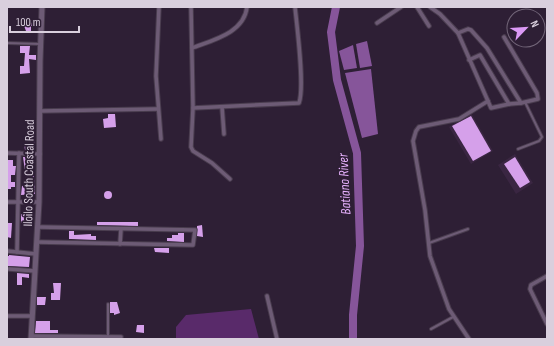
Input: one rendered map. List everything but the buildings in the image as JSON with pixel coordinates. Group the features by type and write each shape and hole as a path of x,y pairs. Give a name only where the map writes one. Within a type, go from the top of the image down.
{"street":[{"name":"Iloilo South Coastal Road","path":"31,338 41,154 40,111 42,7"},
{"path":"159,7 156,76 157,109 161,139"},
{"path":"191,7 193,108 191,150 212,163 230,179"},
{"path":"192,48 221,37 234,29 242,20 246,7"},
{"path":"193,108 299,103 301,98 300,71 295,7"},
{"path":"377,23 401,7"},
{"path":"417,7 429,26"},
{"path":"430,7 440,14 458,33 491,108 521,103 538,98 504,37"},
{"path":"458,33 468,29 471,30 487,48 521,103"},
{"path":"469,60 480,55 509,104"},
{"path":"469,339 453,317 436,274 428,243 425,210 414,145 416,131 419,127 459,119 488,101"},
{"path":"222,107 224,134"},
{"path":"40,111 157,109"},
{"path":"7,153 41,154"},
{"path":"17,252 19,153"},
{"path":"7,202 39,202"},
{"path":"37,242 193,244 195,236 195,230 38,227"},
{"path":"120,229 120,244"},
{"path":"7,251 36,254"},
{"path":"9,269 35,271"},
{"path":"547,276 531,285 530,289 547,324"},
{"path":"267,296 277,339"},
{"path":"7,316 32,316"},
{"path":"31,338 121,337"}],"lane":[{"path":"7,43 41,44"},
{"path":"518,149 539,141 542,137 525,102"},
{"path":"428,243 468,229"},
{"path":"108,304 108,337"},
{"path":"431,329 453,317"}],"shaded area":[{"path":"367,41 372,66 360,68 356,44"},
{"path":"353,45 357,68 344,70 339,51"},
{"path":"371,69 378,134 362,138 345,73"},
{"path":"471,113 493,151 471,164 449,127"},
{"path":"515,154 533,183 516,194 498,165"},
{"path":"251,309 259,339 176,339 176,327 186,315"}],"waterway":[{"name":"Batiano River","path":"336,7 331,32 337,80 357,153 360,246 353,315 353,339"}]}
